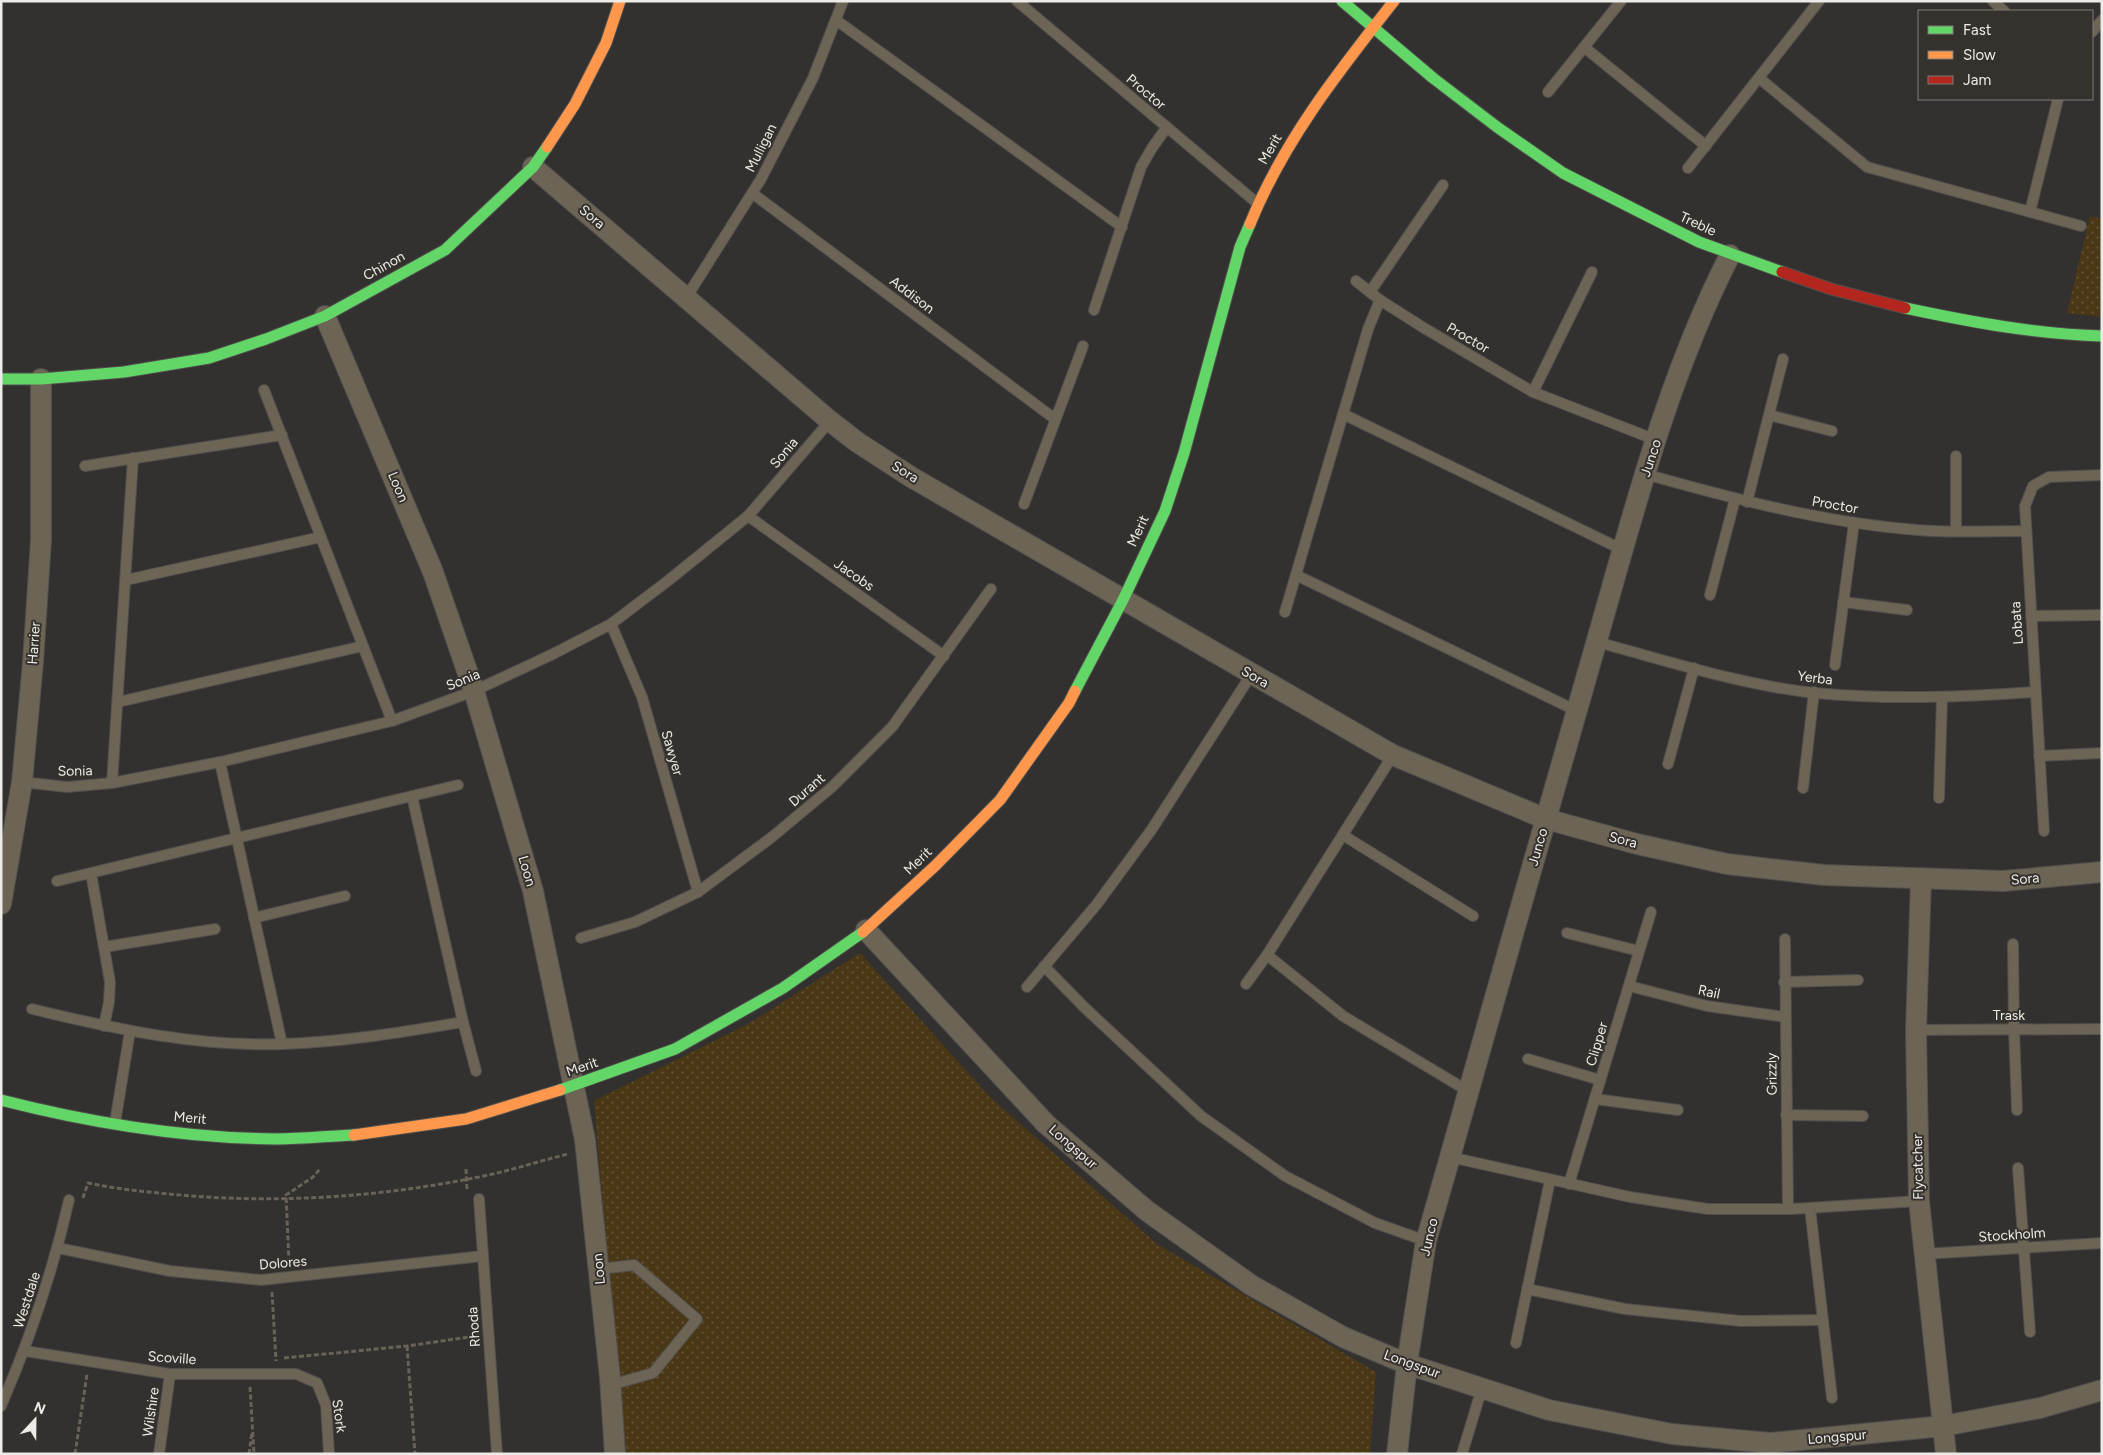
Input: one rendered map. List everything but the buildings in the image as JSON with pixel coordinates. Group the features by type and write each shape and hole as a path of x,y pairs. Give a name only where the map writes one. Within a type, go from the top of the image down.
{"street":[{"name":"Chinon","path":"1,379 40,380 124,372 209,358 266,339 324,316 445,250 533,167 575,104 606,43 620,1"},
{"name":"Treble","path":"1342,1 1434,78 1497,127 1563,173 1699,242 1730,255 1831,290 1865,299 1984,325 2058,335 2102,336"},
{"name":"Merit","path":"1,1100 41,1110 115,1124 182,1133 278,1139 367,1134 466,1119 574,1086 675,1049 783,988 866,930 935,866 1000,800 1069,703 1123,600 1165,511 1184,453 1240,247 1258,203 1278,163 1323,92 1394,1"},
{"name":"Sora","path":"533,167 857,442 911,477 1251,675 1393,755 1546,819 1637,844 1727,864 1824,875 1920,879 2003,880 2102,872"},
{"name":"Junco","path":"1397,1454 1407,1364 1426,1241 1645,474 1696,329 1710,294 1730,255"},
{"name":"Loon","path":"324,316 433,572 474,692 533,891 586,1149 610,1385 614,1454"},
{"name":"Harrier","path":"1,904 22,782 34,662 40,540 40,380"},
{"name":"Flycatcher","path":"1920,879 1916,1030 1919,1201 1946,1454"},
{"name":"Longspur","path":"866,930 1046,1124 1147,1211 1251,1286 1343,1337 1407,1364 1549,1410 1672,1434 1770,1443 1943,1426 2040,1408 2102,1390"}],"lane":[{"name":"Mulligan","path":"686,298 752,193 813,78 843,1"},
{"name":"Proctor","path":"1017,1 1258,203"},
{"path":"1548,92 1621,1"},
{"path":"1688,168 1819,1"},
{"path":"1992,1 2003,10"},
{"path":"836,20 1122,227"},
{"path":"2093,31 2102,20"},
{"path":"1584,47 1706,146"},
{"path":"1759,78 1868,167 2080,226"},
{"path":"2030,212 2058,100"},
{"path":"1094,310 1142,167 1152,148 1167,127"},
{"path":"1370,292 1443,184"},
{"name":"Addison","path":"752,193 1055,419"},
{"path":"1533,392 1592,272"},
{"name":"Proctor","path":"1356,281 1380,300 1533,392 1656,440"},
{"path":"1285,612 1368,329 1380,300"},
{"path":"1024,504 1083,346"},
{"path":"1747,502 1783,359"},
{"path":"264,390 392,721"},
{"path":"1343,414 1623,550"},
{"path":"1769,415 1832,431"},
{"name":"Sonia","path":"22,782 67,787 112,783 220,762 392,721 474,692 611,624 669,580 748,516 830,421"},
{"path":"85,466 282,435"},
{"path":"1956,456 1956,530"},
{"path":"112,783 133,458"},
{"name":"Proctor","path":"1645,474 1747,502 1854,523 1919,530 2025,531"},
{"name":"Lobata","path":"2044,831 2025,506 2033,486 2049,477 2102,475"},
{"path":"1710,596 1735,499"},
{"name":"Jacobs","path":"748,516 944,656"},
{"path":"1835,665 1854,523"},
{"path":"126,580 321,537"},
{"path":"1296,575 1577,711"},
{"name":"Durant","path":"581,938 635,922 698,892 772,838 832,787 892,727 991,589"},
{"path":"1843,602 1907,610"},
{"path":"2030,616 2102,615"},
{"name":"Sawyer","path":"611,624 642,697 698,892"},
{"name":"Yerba","path":"1597,642 1756,683 1814,692 1880,697 1942,698 2036,692"},
{"path":"118,702 363,646"},
{"path":"1668,764 1694,668"},
{"path":"1027,987 1097,904 1152,829 1251,675"},
{"path":"1802,788 1814,692"},
{"path":"1940,798 1942,698"},
{"path":"2040,756 2102,753"},
{"path":"1246,984 1267,955 1393,755"},
{"path":"220,762 282,1044"},
{"path":"57,881 458,785"},
{"path":"412,796 463,1022 476,1071"},
{"path":"1343,834 1473,916"},
{"path":"91,873 110,992 104,1026"},
{"path":"254,918 345,896"},
{"name":"Clipper","path":"1569,1184 1651,912"},
{"path":"104,947 214,929"},
{"path":"1567,932 1639,951"},
{"name":"Grizzly","path":"1785,939 1788,1209"},
{"path":"2013,944 2017,1110"},
{"path":"1267,955 1343,1016 1468,1091"},
{"path":"1044,966 1085,1008 1201,1116 1285,1176 1375,1223 1426,1241"},
{"path":"1784,982 1858,980"},
{"name":"Rail","path":"1629,986 1707,1006 1785,1017"},
{"path":"32,1009 104,1026 180,1039 282,1044 371,1038 463,1022"},
{"name":"Trask","path":"1916,1030 2102,1028"},
{"path":"115,1124 130,1031"},
{"path":"1528,1059 1600,1080"},
{"path":"1595,1099 1678,1110"},
{"path":"1786,1115 1863,1116"},
{"path":"1450,1157 1630,1197 1708,1209 1788,1209 1919,1201"},
{"path":"2018,1168 2030,1332"},
{"path":"1516,1343 1550,1180"},
{"name":"Rhoda","path":"479,1199 497,1454"},
{"name":"Westdale","path":"1,1406 24,1351 58,1248 69,1200"},
{"path":"1810,1208 1832,1398"},
{"name":"Stockholm","path":"1924,1254 2102,1243"},
{"name":"Dolores","path":"58,1248 170,1271 261,1280 483,1256"},
{"path":"599,1269 634,1265 697,1319 653,1373 610,1385"},
{"path":"1527,1289 1625,1309 1741,1321 1823,1320"},
{"name":"Scoville","path":"24,1351 170,1374 296,1374 317,1383"},
{"name":"Wilshire","path":"159,1454 170,1374"},
{"name":"Stork","path":"317,1383 326,1405 329,1454"},
{"path":"1462,1454 1482,1388"}],"path":[{"path":"69,1200 82,1200 88,1183 112,1188 196,1197 285,1199 329,1198 381,1193 466,1179 586,1149"},
{"path":"290,1276 285,1199 289,1191 313,1177 320,1169"},
{"path":"466,1169 467,1193 479,1199"},
{"path":"271,1279 277,1374"},
{"path":"276,1359 408,1346 488,1333"},
{"path":"408,1346 415,1454"},
{"path":"75,1454 89,1361"},
{"path":"249,1374 254,1454"},
{"path":"249,1454 252,1426"}],"shaded area":[{"path":"2090,216 2102,219 2102,317 2067,313"},
{"path":"860,953 991,1098 1157,1244 1376,1372 1370,1454 625,1454 594,1101 748,1024"}],"traffic: fast":[{"path":"1342,1 1433,78 1497,127 1563,173 1699,242 1782,272"},
{"path":"1,379 41,379 124,372 209,358 266,339 325,316 445,250 533,167 547,147"},
{"path":"1075,691 1123,600 1165,511 1184,453 1240,247 1250,224"},
{"path":"1905,308 1954,318 2052,333 2102,336"},
{"path":"560,1090 675,1049 783,988 863,932"},
{"path":"1,1100 103,1122 207,1136 296,1139 354,1135"}],"traffic: slow":[{"path":"547,147 575,104 606,43 620,1"},
{"path":"1250,224 1279,164 1314,107 1394,1"},
{"path":"863,932 935,866 1000,800 1069,703 1075,691"},
{"path":"354,1135 466,1119 560,1090"}],"traffic: jam":[{"path":"1782,272 1831,289 1905,308"}]}
